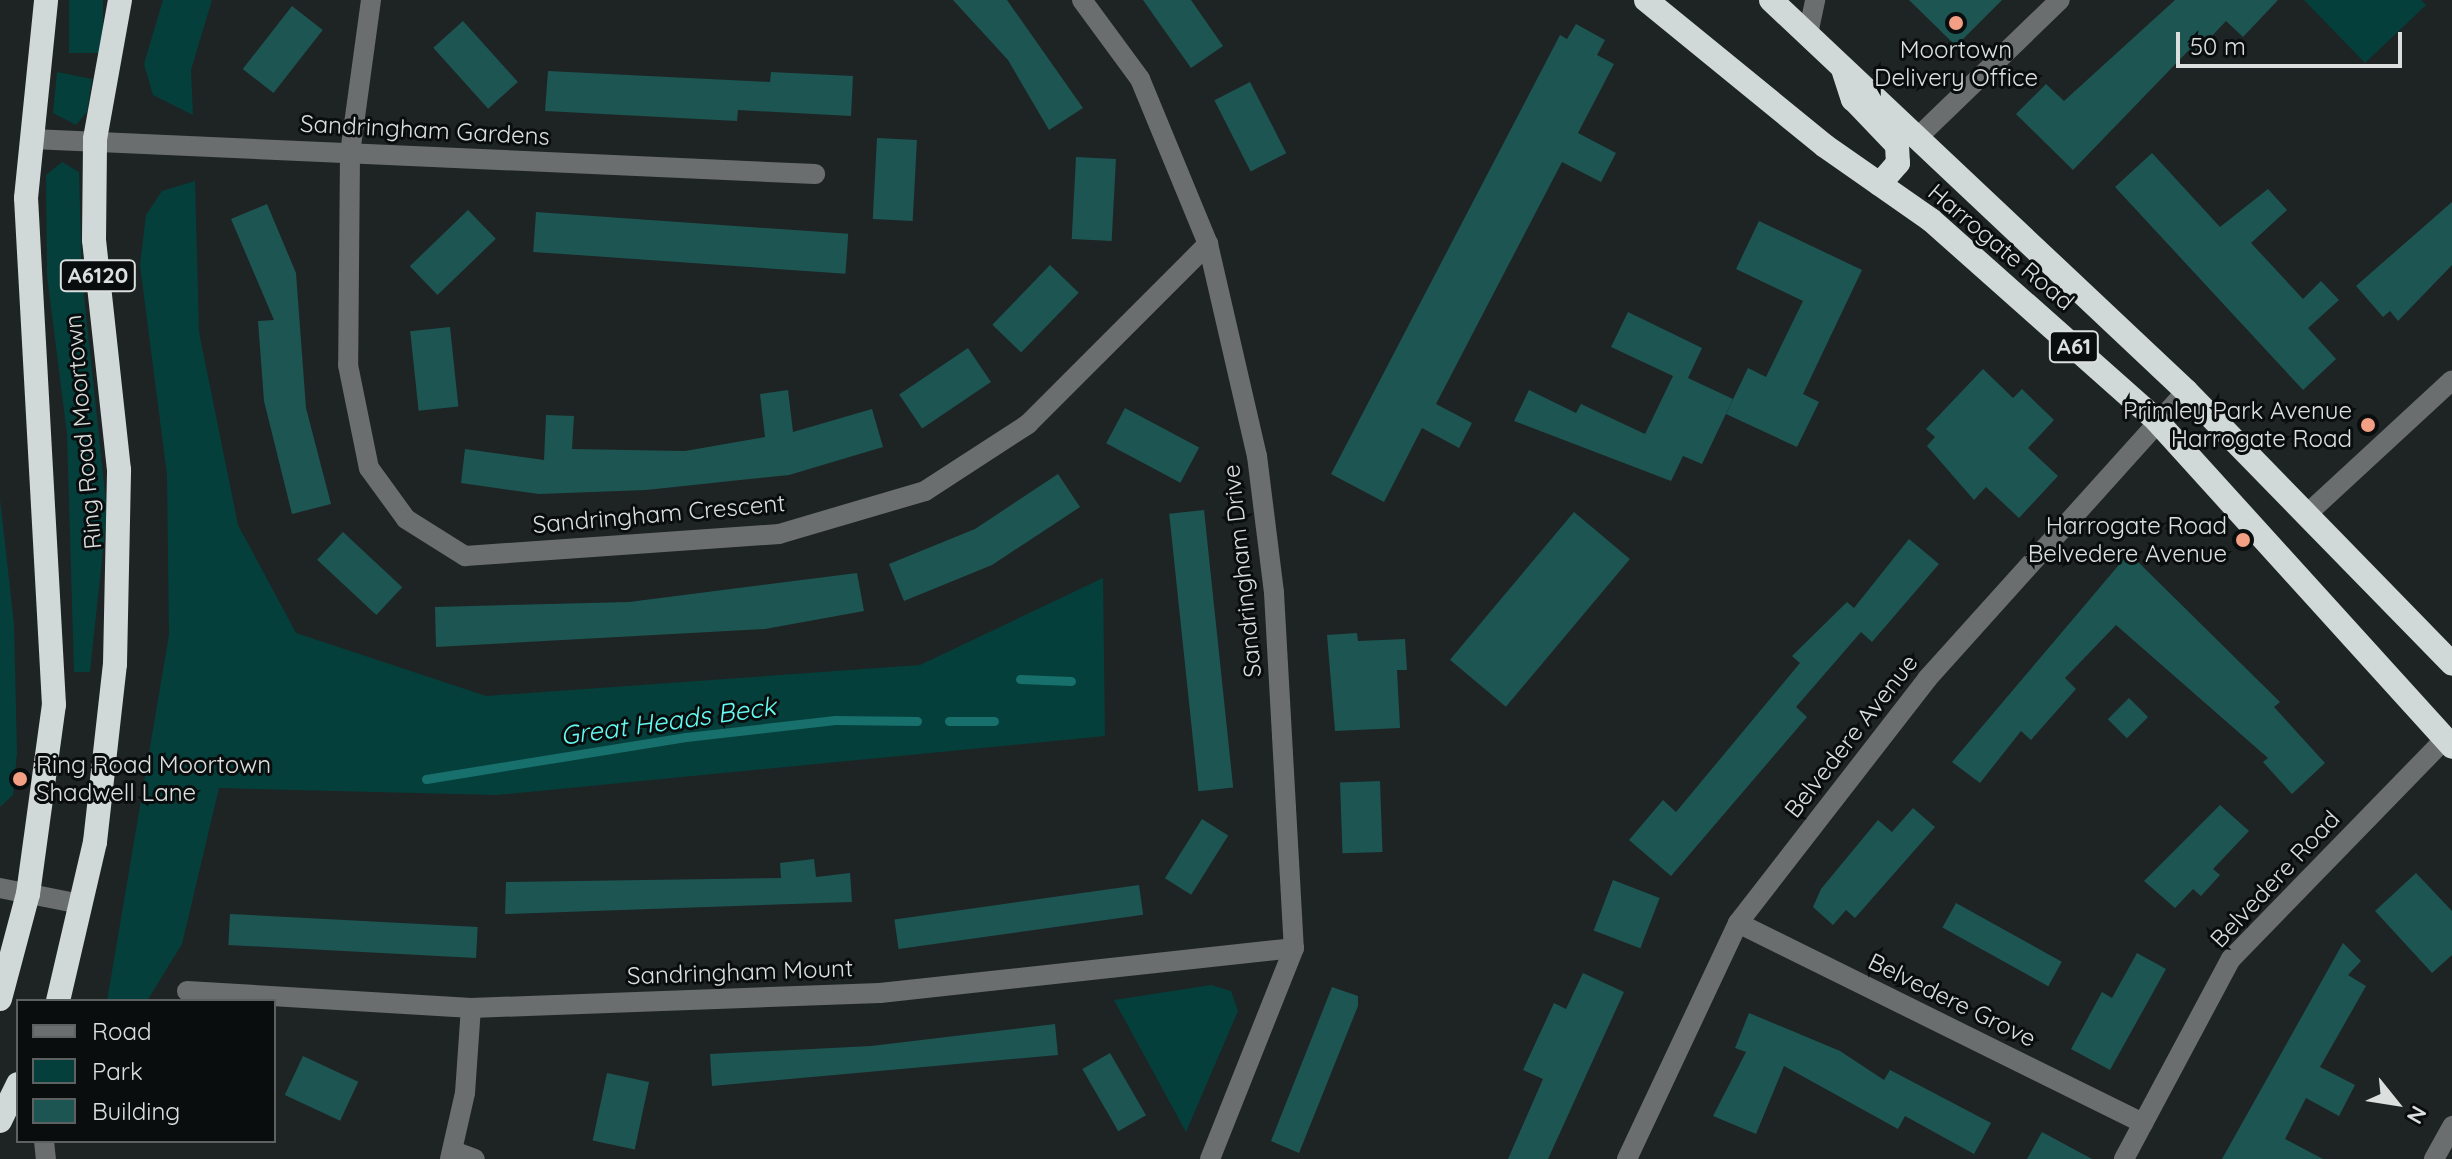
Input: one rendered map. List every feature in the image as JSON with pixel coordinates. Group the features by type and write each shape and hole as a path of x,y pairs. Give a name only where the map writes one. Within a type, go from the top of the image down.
{"highway":[{"name":"Ring Road Moortown","path":"0,999 28,894 54,705 26,198 46,0"},
{"name":"Ring Road Moortown","path":"59,999 97,821 121,554 94,240 95,139 120,0"},
{"name":"Harrogate Road","path":"1771,0 2186,391 2452,664"},
{"name":"Harrogate Road","path":"1657,5 1999,277 2156,420 2449,743"},
{"path":"1843,67 1853,99 1897,145 1898,163 1880,184"},
{"path":"0,1121 16,1088"}],"street":[{"path":"350,154 371,0"},
{"name":"Sandringham Drive","path":"1082,0 1140,79 1208,244 1257,456 1284,731 1294,948 1210,1159"},
{"path":"1808,34 1815,0"},
{"path":"1918,137 2060,0"},
{"name":"Sandringham Gardens","path":"32,139 95,139 350,154 815,174"},
{"name":"Sandringham Crescent","path":"350,154 348,365 369,468 406,519 465,556 779,534 925,491 1028,424 1208,244"},
{"path":"2307,514 2452,380"},
{"name":"Belvedere Avenue","path":"1627,1159 1738,923 1927,679 2156,420 2186,391"},
{"name":"Belvedere Road","path":"2124,1159 2231,959 2449,743"},
{"path":"0,888 80,904"},
{"name":"Belvedere Grove","path":"1738,923 2143,1123"},
{"name":"Sandringham Mount","path":"187,991 471,1008 880,993 1294,948"},
{"path":"471,1008 451,1155 475,1159"},
{"path":"2434,1159 2452,1126"}],"green space":[{"path":"69,0 103,0 103,53 69,53"},
{"path":"163,0 212,0 191,70 193,115 153,95 144,64"},
{"path":"2304,0 2421,0 2426,5 2365,63"},
{"path":"57,72 92,79 87,112 76,125 53,113"},
{"path":"62,162 79,172 82,276 107,512 90,672 74,672 67,434 47,275 46,175"},
{"path":"195,181 199,332 238,525 296,633 486,696 920,665 1103,578 1105,736 497,795 219,788 182,944 148,999 107,999 169,635 167,475 140,265 146,215 162,191"},
{"path":"0,499 14,624 17,753 13,795 0,807"},
{"path":"1211,985 1231,991 1238,1011 1186,1132 1114,1000"}],"building":[{"path":"953,0 1007,0 1083,108 1049,130 1008,60"},
{"path":"1143,0 1191,0 1223,46 1191,68"},
{"name":"Moortown Delivery Office","path":"1909,0 2002,0 1956,46"},
{"path":"2175,0 2278,0 2243,37 2226,21 2195,54 2190,49 2073,170 2016,114 2046,84 2064,101"},
{"path":"292,6 323,30 273,93 243,69"},
{"path":"463,21 518,82 488,109 433,48"},
{"path":"1576,24 1605,40 1597,55 1614,64 1578,133 1616,153 1601,182 1562,162 1436,404 1472,423 1459,448 1422,428 1384,502 1331,474 1560,35 1567,39"},
{"path":"548,71 770,82 771,72 853,76 851,116 738,110 737,121 545,111"},
{"path":"1250,82 1286,153 1251,171 1214,100"},
{"path":"877,138 917,140 913,221 873,219"},
{"path":"2152,153 2220,227 2268,189 2287,210 2251,243 2303,299 2321,281 2339,300 2308,328 2336,359 2303,390 2115,187"},
{"path":"1076,157 1116,159 1112,241 1072,239"},
{"path":"2452,202 2452,265 2398,321 2390,311 2383,317 2356,286"},
{"path":"267,204 296,273 306,408 331,504 292,514 264,401 258,321 274,320 231,219"},
{"path":"468,210 496,239 438,295 410,266"},
{"path":"536,212 848,234 845,274 533,252"},
{"path":"1759,221 1862,270 1803,394 1819,402 1797,447 1726,414 1748,368 1766,377 1803,301 1736,269"},
{"path":"1050,265 1079,293 1021,352 992,325"},
{"path":"1628,312 1702,348 1688,378 1733,399 1702,464 1683,456 1671,481 1514,421 1529,390 1576,413 1581,404 1645,434 1673,376 1611,347"},
{"path":"450,327 458,407 419,411 410,331"},
{"path":"968,348 991,382 922,428 899,394"},
{"path":"1983,369 2013,398 2022,389 2054,420 2028,448 2058,476 2019,518 1986,487 1974,500 1927,446 1935,437 1926,429"},
{"path":"788,390 793,432 872,409 883,447 789,475 646,490 539,494 461,483 465,449 544,460 546,415 574,416 572,449 685,451 765,437 760,394"},
{"path":"1125,408 1199,447 1180,483 1106,443"},
{"path":"1058,474 1080,507 992,565 904,601 889,564 975,529"},
{"path":"1204,510 1233,787 1198,791 1169,514"},
{"path":"1574,512 1630,559 1506,707 1450,660"},
{"path":"343,532 402,587 376,615 317,560"},
{"path":"1909,539 1939,564 1872,642 1861,632 1796,707 1807,717 1671,876 1629,840 1663,800 1676,812 1800,663 1792,656 1847,602 1854,608"},
{"path":"2129,553 2280,702 2274,707 2325,763 2292,794 2263,762 2268,758 2116,625 2065,678 2076,689 2031,740 2021,731 1980,783 1952,762"},
{"path":"857,573 864,611 765,629 436,647 435,607 629,602"},
{"path":"1357,633 1358,641 1405,639 1407,670 1397,670 1400,728 1335,731 1327,635"},
{"path":"2129,698 2148,717 2127,738 2108,719"},
{"path":"1380,781 1382,852 1343,853 1340,782"},
{"path":"2220,805 2249,831 2213,869 2220,875 2201,896 2193,889 2175,908 2144,881"},
{"path":"1913,808 1935,827 1855,918 1846,910 1833,925 1813,907 1821,889 1878,820 1892,832"},
{"path":"1202,819 1228,835 1191,895 1165,878"},
{"path":"814,859 816,877 850,873 852,902 505,914 506,882 781,878 780,863"},
{"path":"2416,873 2452,911 2452,955 2432,973 2375,911"},
{"path":"1613,880 1660,898 1640,948 1594,930"},
{"path":"1139,885 1143,915 899,949 894,919"},
{"path":"1956,903 2062,962 2048,986 1942,927"},
{"path":"230,914 478,927 476,958 228,945"},
{"path":"2343,943 2361,961 2348,975 2366,986 2320,1067 2355,1085 2339,1116 2306,1098 2285,1139 2323,1159 2222,1159"},
{"path":"2137,953 2166,969 2110,1070 2071,1049 2102,992 2112,998"},
{"path":"1583,973 1624,992 1548,1159 1508,1159 1543,1079 1523,1070 1554,1003 1566,1009"},
{"path":"1332,987 1358,996 1358,1006 1299,1153 1271,1141"},
{"path":"1749,1013 1840,1051 1884,1080 1890,1070 1991,1123 1974,1154 1905,1116 1898,1129 1784,1066 1756,1134 1713,1116 1746,1052 1735,1048"},
{"path":"1055,1024 1058,1055 712,1086 710,1054 871,1046"},
{"path":"1110,1053 1146,1115 1118,1131 1082,1069"},
{"path":"303,1056 358,1082 340,1121 285,1095"},
{"path":"607,1073 649,1082 635,1149 593,1140"},
{"path":"2042,1132 2092,1159 2027,1159"}],"waterway":[{"name":"Great Heads Beck","path":"1020,679 1071,681"},
{"name":"Great Heads Beck","path":"426,779 686,737 835,720 917,721"},
{"name":"Great Heads Beck","path":"949,721 994,721"}],"place":[{"name":"Moortown Delivery Office","path":"1956,23"},
{"name":"Primley Park Avenue Harrogate Road","path":"2368,425"},
{"name":"Harrogate Road Belvedere Avenue","path":"2243,540"},
{"name":"Ring Road Moortown Shadwell Lane","path":"20,779"}]}
